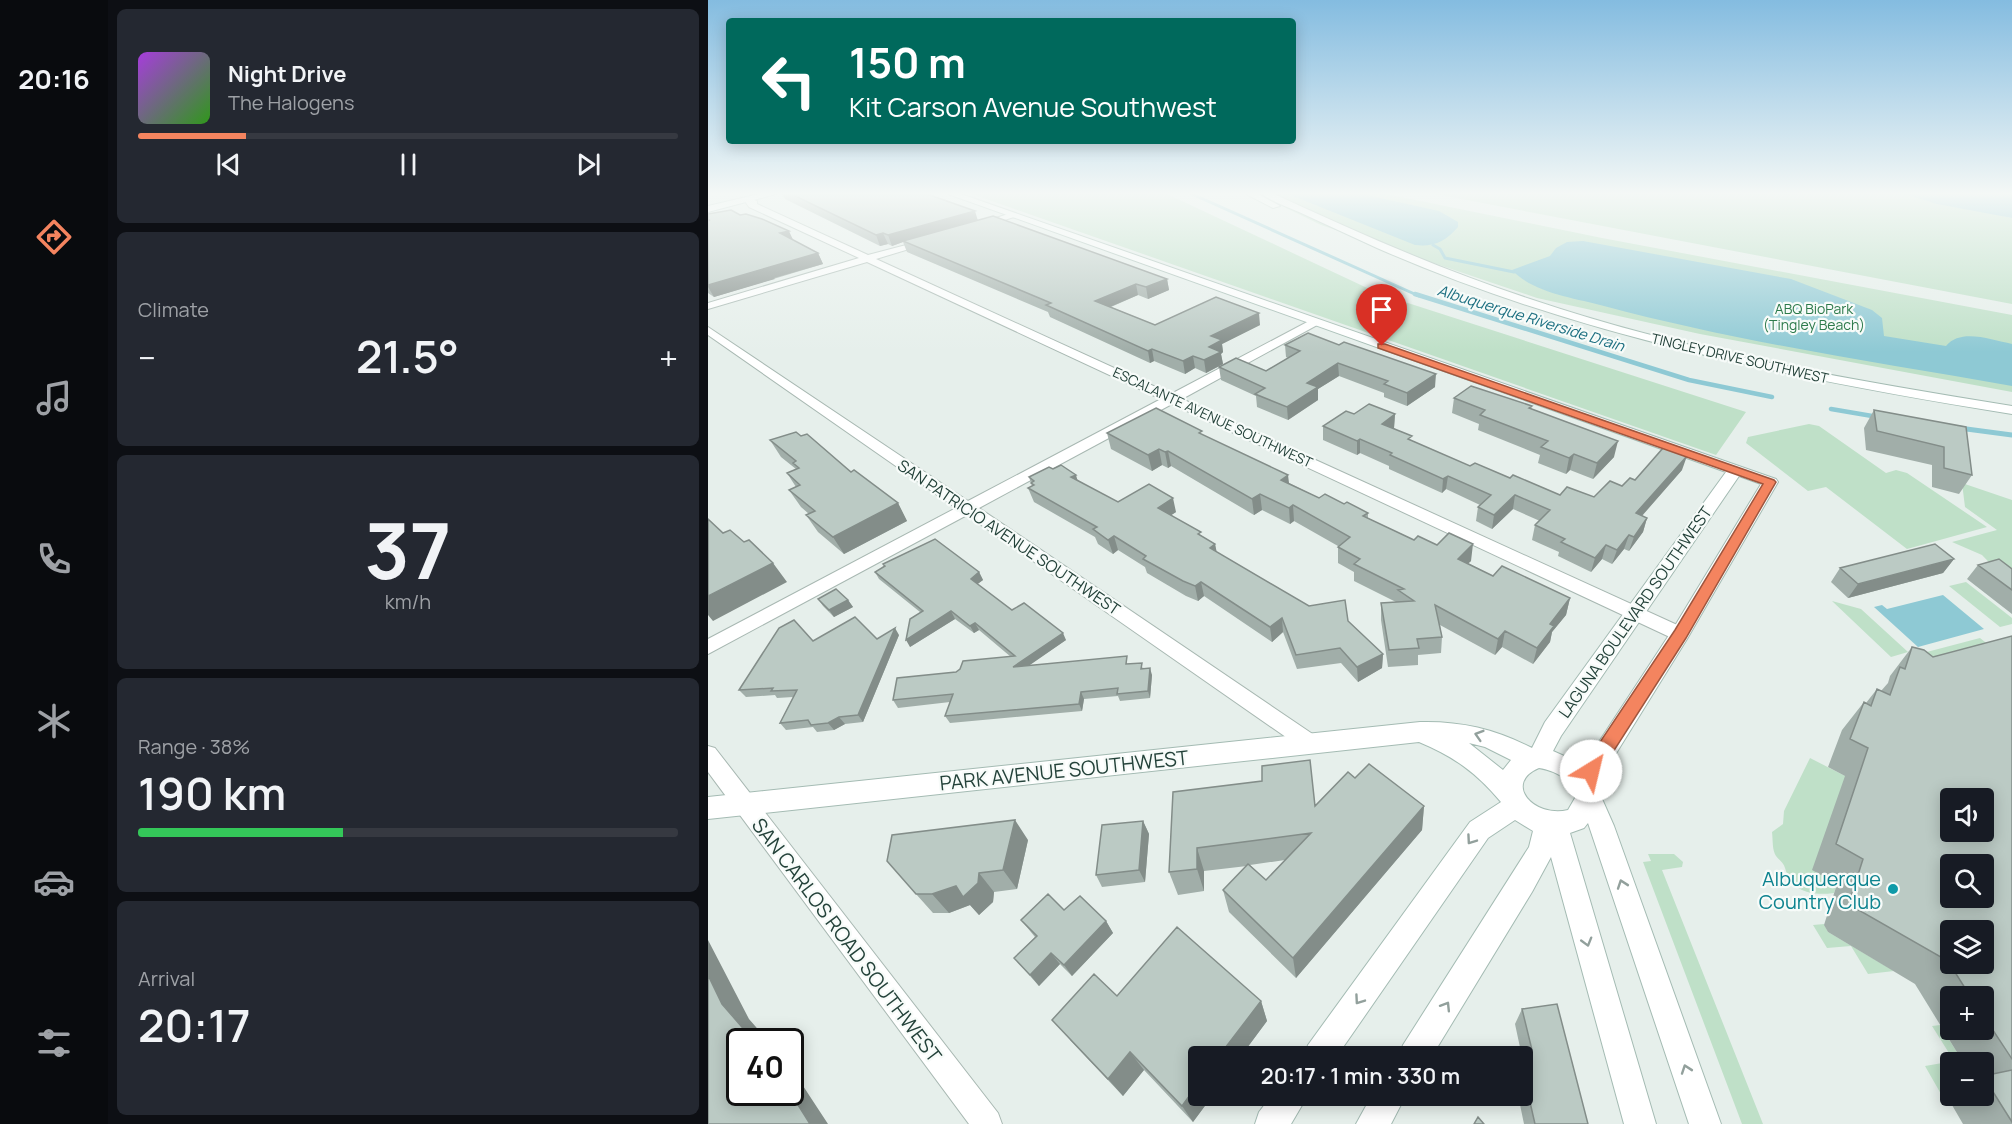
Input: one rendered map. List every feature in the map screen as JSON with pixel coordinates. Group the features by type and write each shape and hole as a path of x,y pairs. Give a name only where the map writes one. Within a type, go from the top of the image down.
{"street":[{"name":"ESCALANTE AVENUE SOUTHWEST","path":"842,246 1680,634"},
{"path":"708,306 908,246"},
{"path":"1100,246 1770,482 1680,634 1599,761 1584,788 1582,813 1575,820 1551,825 1530,817 1515,802 1510,788 1515,769 1535,758 1563,763 1574,771 1584,788 1602,826 1705,1124"},
{"name":"TINGLEY DRIVE SOUTHWEST","path":"1379,246 1499,292 1662,341 1841,380 2012,410"},
{"path":"708,647 1315,322"},
{"name":"SAN PATRICIO AVENUE SOUTHWEST","path":"708,330 1310,743"},
{"name":"LAGUNA BOULEVARD SOUTHWEST","path":"1535,758 1736,469"},
{"name":"PARK AVENUE SOUTHWEST","path":"708,808 1310,743 1452,730 1475,733 1535,758"},
{"name":"PARK AVENUE SOUTHWEST","path":"1420,732 1454,745 1476,758 1515,802"},
{"name":"SAN CARLOS ROAD SOUTHWEST","path":"708,755 987,1124"},
{"path":"1326,1046 1479,830 1515,802"},
{"path":"1420,1046 1523,883 1541,851 1551,825"},
{"path":"1551,825 1640,1124"},
{"path":"1271,1124 1284,1106"},
{"path":"1372,1124 1383,1106"}],"green space":[{"path":"1122,246 1279,246 1380,294 1746,412 1716,455"},
{"name":"ABQ BioPark (Tingley Beach)","path":"1384,246 1647,246 2012,315 2012,392 1700,334 1537,298"},
{"path":"1710,246 2012,246 2012,304"},
{"path":"1809,424 1819,426 1886,473 1896,470 1907,473 1987,527 1907,549 1826,487 1808,491 1746,443 1748,437"},
{"path":"1962,483 2012,500 2012,586 1982,555 1952,542 1997,530 1965,507"},
{"path":"1966,582 2012,618 2012,624 2000,627 1949,586"},
{"path":"1832,601 1861,609 1908,652 1891,657"},
{"path":"1980,638 2004,657 1946,674 1923,653"},
{"path":"1810,758 1851,779 1834,893 1810,893 1798,887 1788,876 1773,848 1772,832 1783,824 1784,811"},
{"path":"1648,854 1674,854 1683,862 1682,867 1662,870 1763,1124 1742,1124 1643,862 1651,861"},
{"path":"1824,924 1828,932 1894,971 1868,974 1851,946 1827,948 1813,925"},
{"path":"1940,1025 1940,1039 1932,1026"},
{"path":"1941,1040 1949,1040 1957,1052 1948,1052"},
{"path":"1940,1063 1940,1092 1925,1066"}],"water":[{"path":"1613,246 1791,279 1872,310 1882,318 1884,336 1946,346 1952,341 1968,336 2012,344 2012,386 1807,350 1654,319 1555,294 1531,284 1512,270 1550,256 1556,248"},
{"path":"1943,595 1984,629 1918,647 1874,607 1882,605 1887,609"}],"building":[{"path":"708,246 806,246 818,253 708,285"},
{"path":"916,246 1077,246 1167,279 1146,287 1136,284 1095,301 1155,325 1216,297 1259,313 1211,336 1222,340 1209,347 1221,352 1204,360 1193,356 1183,361 1152,349 1148,351 1046,305 1051,303"},
{"path":"1308,333 1339,345 1344,342 1436,374 1407,393 1384,384 1388,381 1338,363 1307,383 1318,387 1287,407 1255,394 1265,388 1219,367 1236,358 1266,371 1300,351 1285,345"},
{"path":"1471,386 1532,406 1529,408 1618,441 1597,463 1574,454 1569,458 1541,447 1548,441 1480,415 1485,410 1454,398"},
{"path":"1369,404 1395,414 1382,424 1412,436 1408,439 1470,466 1475,463 1510,478 1513,475 1560,495 1567,487 1594,497 1610,481 1622,486 1630,478 1635,480 1664,447 1687,456 1636,513 1647,518 1634,537 1629,535 1617,550 1606,545 1595,558 1561,542 1565,539 1535,525 1550,510 1515,495 1494,515 1478,507 1491,495 1448,476 1443,479 1390,455 1392,453 1323,426 1346,411 1354,414"},
{"path":"1156,408 1202,431 1199,433 1288,475 1281,480 1319,498 1325,494 1344,504 1347,502 1368,513 1363,516 1414,540 1418,536 1437,545 1449,533 1473,544 1458,559 1493,576 1502,566 1570,598 1550,624 1554,626 1537,648 1505,631 1498,639 1435,605 1442,637 1417,639 1419,648 1389,650 1381,603 1414,601 1398,590 1404,589 1354,564 1360,559 1338,547 1350,537 1293,505 1289,508 1260,494 1252,499 1168,451 1159,449 1148,455 1107,433"},
{"path":"1874,410 1966,427 1972,475 1944,468 1944,447 1877,431"},
{"path":"796,432 801,436 807,434 851,472 854,470 898,503 833,537 806,515 815,511 789,490 800,485 787,473 799,468 793,463 796,461 770,440"},
{"path":"1061,465 1076,475 1071,477 1118,502 1149,484 1173,498 1158,508 1201,532 1198,534 1215,544 1210,548 1309,606 1345,600 1348,621 1383,654 1357,667 1340,648 1296,655 1282,618 1270,627 1201,582 1195,586 1183,581 1143,559 1146,556 1114,536 1108,540 1093,529 1097,527 1028,488 1034,485 1031,483 1034,481 1029,477 1049,467 1053,469"},
{"path":"708,519 723,533 730,530 744,542 749,540 773,563 708,596"},
{"path":"935,539 979,572 971,579 1012,610 1024,603 1063,633 1013,667 1127,656 1126,664 1142,663 1141,669 1150,668 1148,691 1117,694 1118,688 1081,692 1079,704 945,716 953,694 893,700 897,678 956,672 963,661 1015,656 975,623 970,626 951,611 906,640 910,619 923,611 875,572 885,566 883,564"},
{"path":"1935,544 1954,559 1858,584 1840,568"},
{"path":"1999,559 2012,569 2012,590 1978,565"},
{"path":"836,589 848,600 829,610 818,599"},
{"path":"855,617 877,639 895,628 858,715 839,717 828,723 811,725 808,720 780,723 797,690 771,691 773,688 739,690 779,628 794,620 813,641"},
{"name":"Albuquerque Country Club","path":"2012,636 2012,1059 1994,1032 1994,986 1964,986 1956,974 1994,974 1994,920 1940,920 1940,956 1855,908 1850,900 1863,859 1836,844 1868,748 1850,739 1864,702 1871,706 1877,689 1890,695 1900,667 1905,669 1912,647 1924,650 1933,657"},
{"path":"1310,760 1315,806 1348,772 1355,778 1369,764 1424,806 1293,958 1223,890 1248,864 1266,880 1311,833 1197,848 1197,869 1169,872 1173,792 1262,781 1262,766"},
{"path":"1015,820 1003,870 979,873 978,883 963,897 956,886 932,894 916,894 887,861 892,835"},
{"path":"1143,821 1139,870 1096,875 1102,825"},
{"path":"1048,894 1064,910 1080,896 1106,921 1064,965 1051,953 1030,975 1014,958 1037,936 1021,920"},
{"path":"1177,927 1261,1001 1227,1046 1188,1046 1188,1098 1182,1106 1130,1052 1108,1079 1052,1020 1094,974 1117,996"},
{"path":"708,975 722,1004 743,1028 726,1028 726,1106 799,1106 810,1124 708,1124"},
{"path":"1557,1004 1588,1124 1535,1124 1531,1106 1533,1106 1533,1046 1531,1046 1522,1009"},
{"path":"2012,1070 2012,1122 1994,1093 1994,1074"},
{"path":"1478,1117 1484,1124 1474,1124"}],"waterway":[{"name":"Albuquerque Riverside Drain","path":"1309,246 1419,296"},
{"path":"1436,246 1440,249 1445,258 1514,272"},
{"name":"Albuquerque Riverside Drain","path":"1415,294 1689,380 1772,397"},
{"name":"Albuquerque Riverside Drain","path":"1831,409 1878,417"},
{"name":"Albuquerque Riverside Drain","path":"1959,428 2012,435"}],"place":[{"name":"Albuquerque Country Club","path":"1893,889"}],"route":[{"path":"1382,346 1770,482 1680,634 1591,771"}]}
